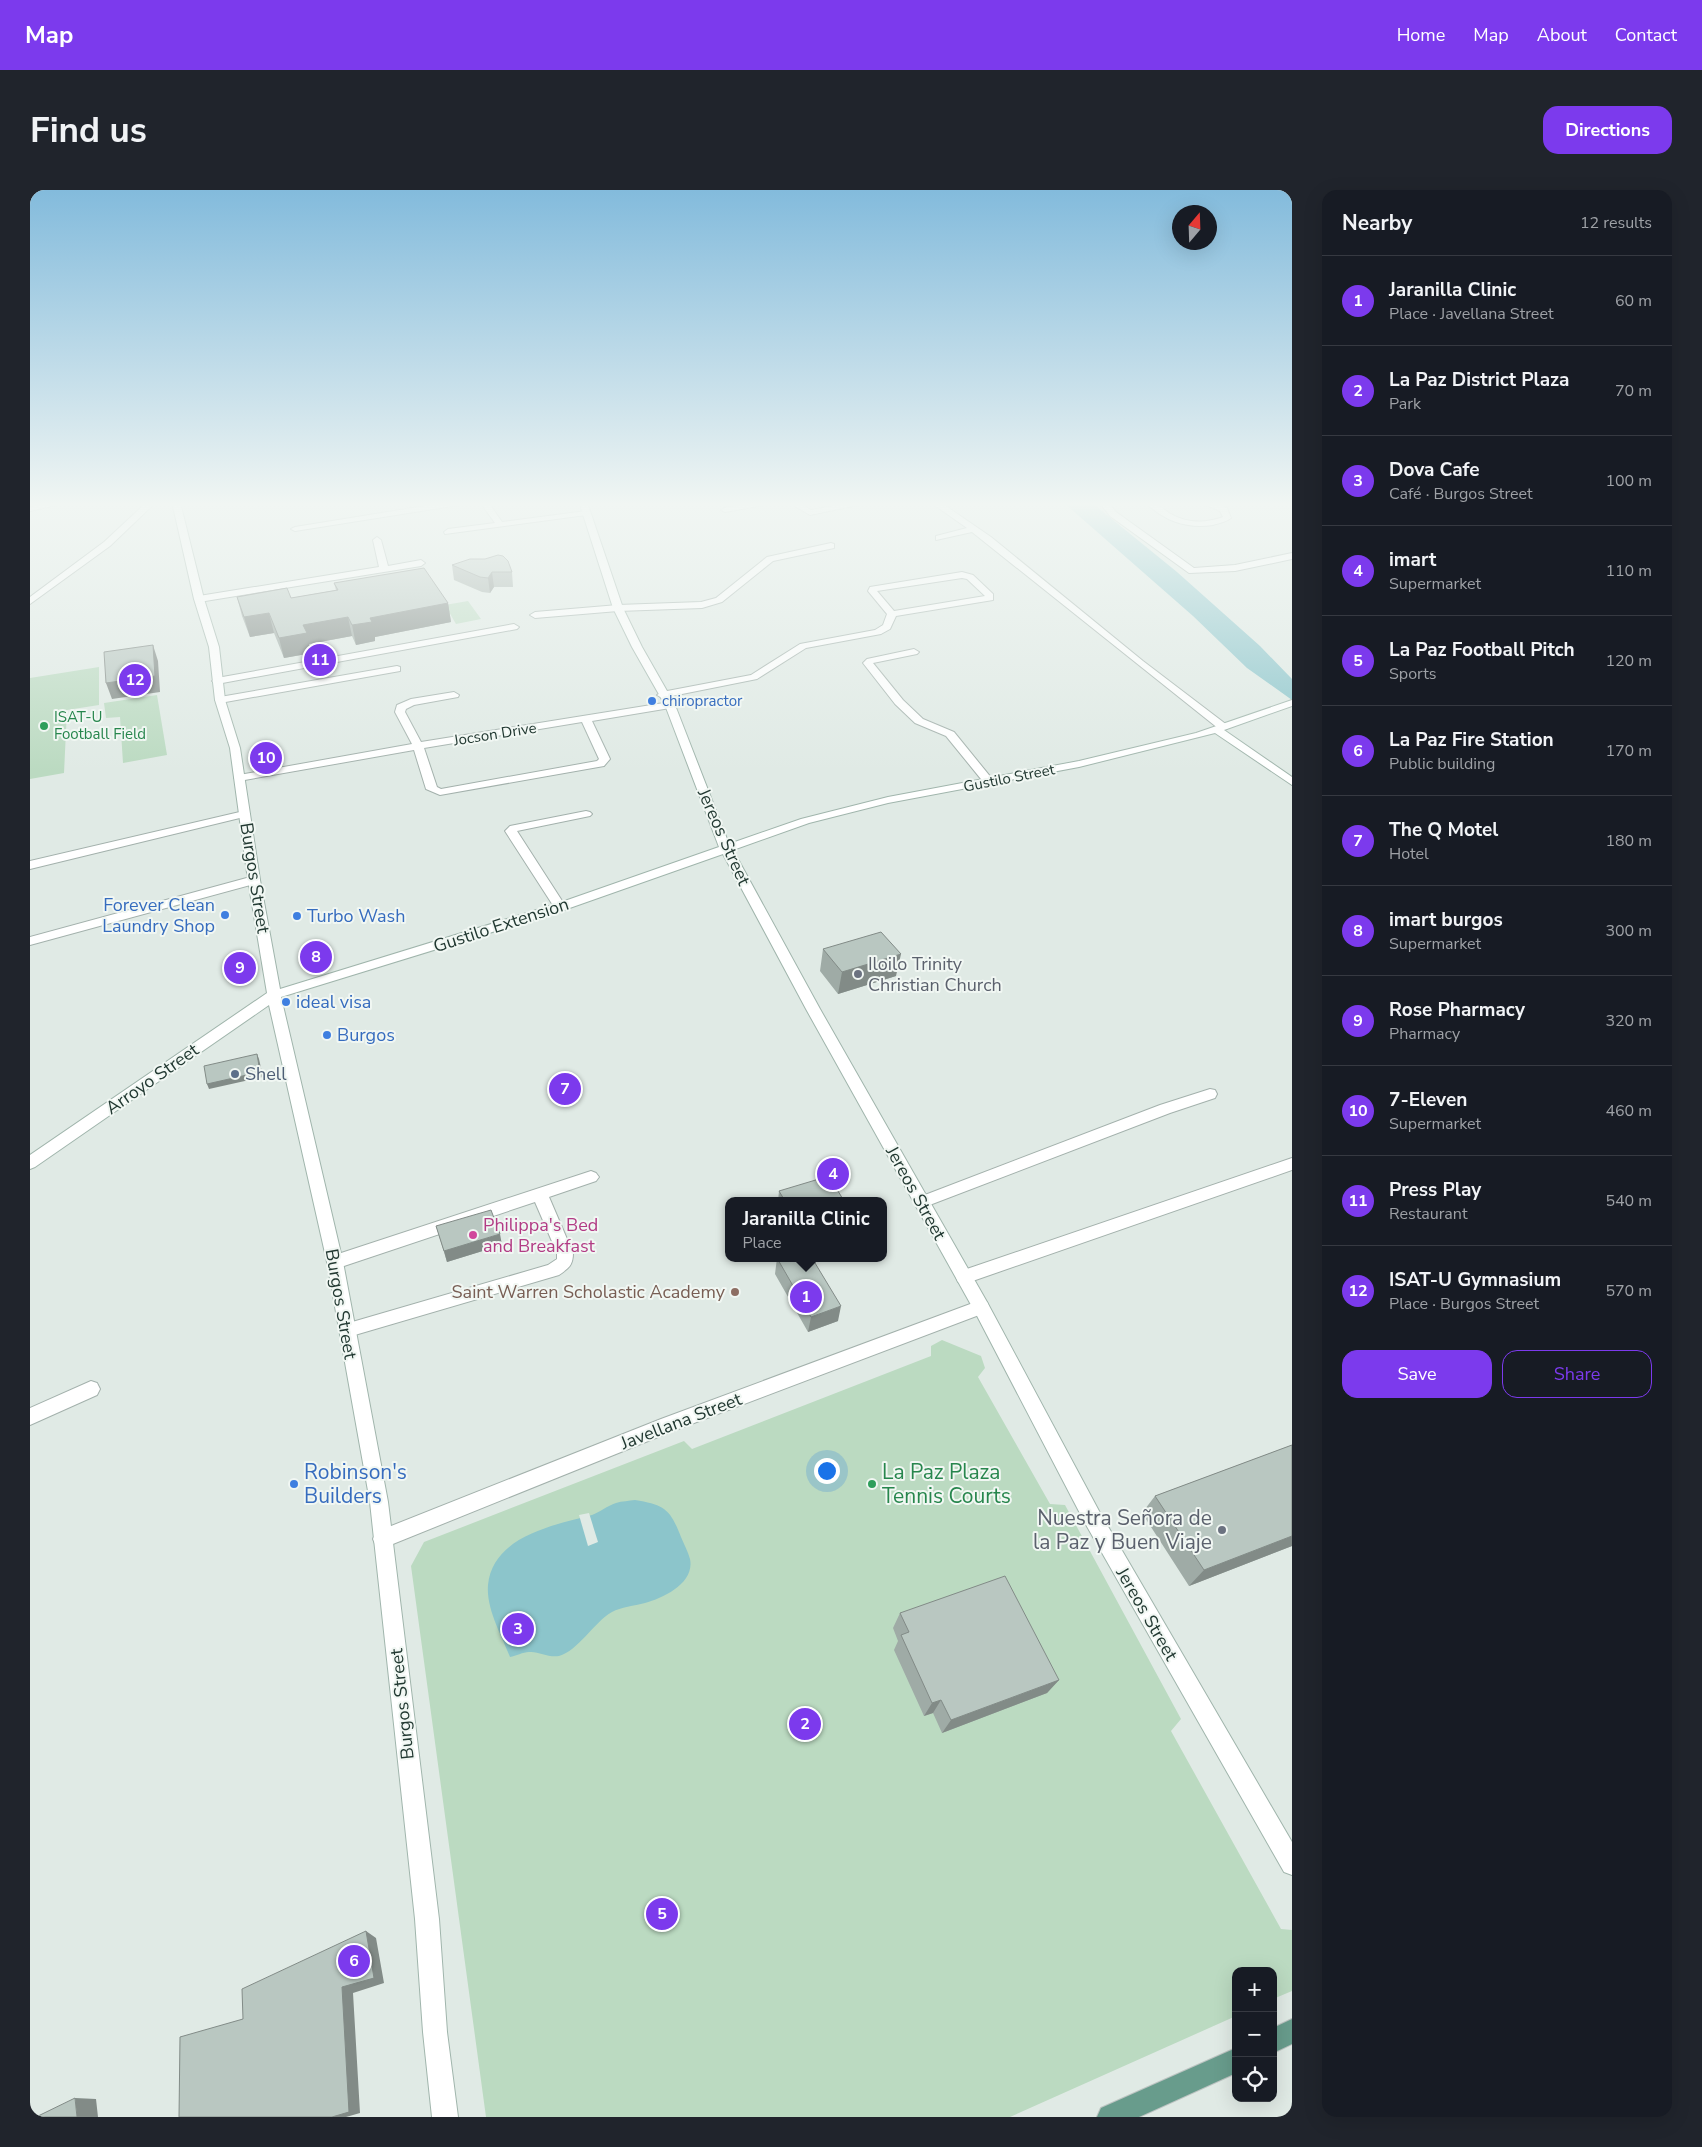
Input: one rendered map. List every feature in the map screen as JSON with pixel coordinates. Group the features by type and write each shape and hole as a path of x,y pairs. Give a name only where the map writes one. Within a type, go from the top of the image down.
{"main road":[{"path":"1277,2039 1292,2031"},
{"path":"1110,2117 1232,2062"}],"street":[{"path":"30,601 42,592"},
{"name":"Burgos Street","path":"197,592 214,647 220,700 235,748 254,880 274,995 335,1262 379,1502 427,1919 435,2032 445,2117"},
{"path":"199,599 243,592"},
{"name":"Jereos Street","path":"613,592 618,608 666,700 725,848 812,1009 981,1307 1092,1517 1292,1864"},
{"path":"536,614 618,608 702,605 719,600 729,592"},
{"path":"873,592 892,614 987,600 990,596 986,592"},
{"path":"1052,592 1220,728 1292,782"},
{"name":"Jocson Drive","path":"238,778 586,719 666,700 754,677 803,646 878,632 887,626 892,614"},
{"path":"217,681 514,627"},
{"path":"914,652 870,660 868,663 899,702 919,720 950,734 989,782"},
{"path":"220,700 397,669"},
{"path":"454,695 404,704 400,712 418,746 432,789 440,792 600,764 605,758 586,719"},
{"name":"Gustilo Street","path":"725,848 805,821 870,805 1079,764 1220,728 1292,703"},
{"path":"30,864 244,814"},
{"path":"560,907 511,830 586,814"},
{"name":"Gustilo Extension","path":"274,995 560,907 725,848"},
{"path":"30,941 254,880"},
{"name":"Arroyo Street","path":"30,1163 274,995"},
{"path":"922,1202 1165,1109 1210,1094"},
{"path":"964,1277 1292,1164"},
{"path":"335,1262 591,1177"},
{"path":"348,1330 552,1270 565,1262 565,1253 540,1195"},
{"name":"Javellana Street","path":"383,1539 434,1516 981,1307"},
{"path":"30,1417 91,1388"}],"green space":[{"path":"468,601 481,619 456,624 445,605"},
{"path":"99,667 99,705 67,710 64,773 30,779 30,678"},
{"path":"157,695 167,755 123,763 120,717 106,718 104,703"},
{"path":"942,1340 981,1356 985,1368 978,1377 1050,1504 1065,1505 1181,1719 1171,1731 1281,1929 1292,1930 1292,1991 1277,1997 1277,1967 1232,1967 1232,2018 1010,2117 486,2117 411,1566 424,1542 684,1441 692,1449 931,1356 931,1346"}],"water":[{"path":"1166,592 1199,592 1260,646 1292,679 1292,700 1247,668"},
{"path":"635,1500 653,1504 670,1514 690,1559 688,1575 683,1582 661,1597 612,1612 566,1653 555,1656 529,1652 510,1657 492,1613 488,1594 492,1568 501,1555 513,1544 528,1535 560,1523 592,1515 616,1503"}],"pier":[{"path":"589,1513 598,1542 588,1546 579,1515"}],"building":[{"path":"265,592 289,592 291,598 327,592 440,592 448,603 370,618 372,622 352,625 348,617 303,625 307,633 279,638 269,613 244,617 237,597"},
{"path":"153,645 155,676 106,683 104,652"},
{"path":"881,932 901,954 842,972 823,949"},
{"name":"Shell","path":"257,1054 260,1072 207,1084 204,1066"},
{"path":"829,1176 842,1197 783,1197 779,1191"},
{"path":"491,1210 500,1234 444,1251 436,1226"},
{"path":"779,1262 814,1262 841,1306 811,1317"},
{"name":"Nuestra Señora de la Paz y Buen Viaje","path":"1292,1445 1292,1536 1204,1570 1155,1496"},
{"path":"1005,1576 1059,1680 951,1720 941,1700 932,1703 901,1635 909,1632 900,1613"},
{"path":"366,1931 374,1978 342,1987 349,2112 332,2117 179,2117 180,2037 243,2019 242,1989"},
{"path":"75,2098 77,2117 36,2117"}],"place":[{"name":"Press Play","path":"320,660"},
{"name":"ISAT-U Gymnasium","path":"135,680"},
{"name":"chiropractor","path":"652,701"},
{"name":"ISAT-U Football Field","path":"44,726"},
{"name":"7-Eleven","path":"266,758"},
{"name":"Forever Clean Laundry Shop","path":"225,915"},
{"name":"Turbo Wash","path":"297,916"},
{"name":"imart burgos","path":"316,957"},
{"name":"Rose Pharmacy","path":"240,968"},
{"name":"Iloilo Trinity Christian Church","path":"858,974"},
{"name":"ideal visa","path":"286,1002"},
{"name":"Burgos","path":"327,1035"},
{"name":"Shell","path":"235,1074"},
{"name":"The Q Motel","path":"565,1089"},
{"name":"imart","path":"833,1174"},
{"name":"Philippa's Bed and Breakfast","path":"473,1235"},
{"name":"Saint Warren Scholastic Academy","path":"735,1292"},
{"name":"Jaranilla Clinic","path":"806,1297"},
{"name":"Robinson's Builders","path":"294,1484"},
{"name":"La Paz Plaza Tennis Courts","path":"872,1484"},
{"name":"Nuestra Señora de la Paz y Buen Viaje","path":"1222,1530"},
{"name":"Dova Cafe","path":"518,1629"},
{"name":"La Paz District Plaza","path":"805,1724"},
{"name":"La Paz Football Pitch","path":"662,1914"},
{"name":"La Paz Fire Station","path":"354,1961"}]}
